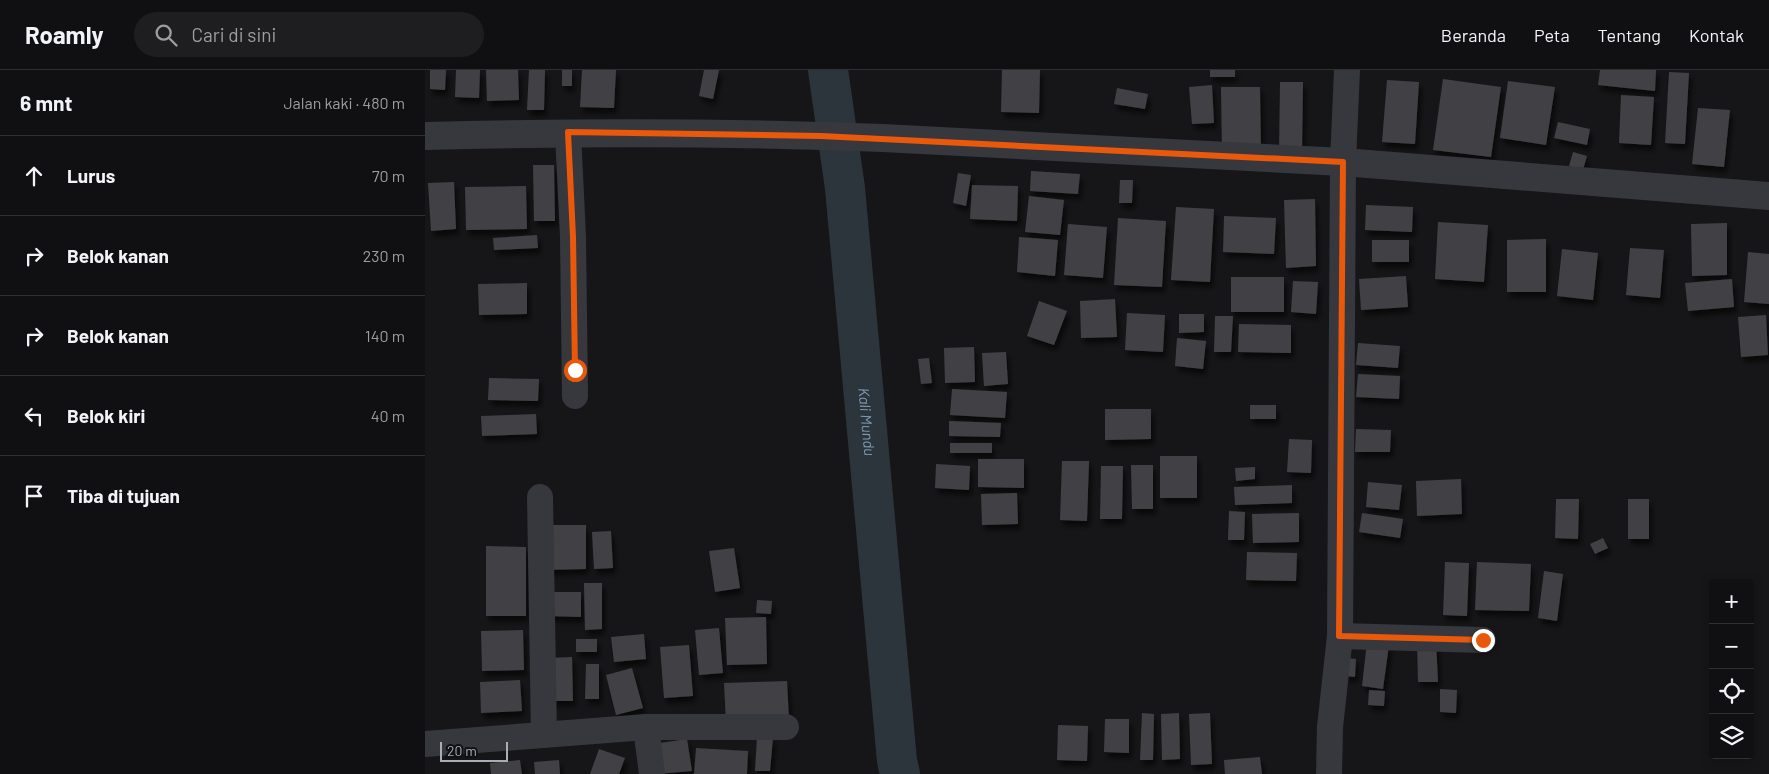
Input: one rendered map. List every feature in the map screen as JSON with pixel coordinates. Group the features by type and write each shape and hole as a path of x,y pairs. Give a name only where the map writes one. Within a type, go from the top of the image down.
{"street":[{"path":"1329,774 1330,727 1339,636 1343,162 1347,70"},
{"path":"568,132 573,237 575,396"},
{"path":"425,136 568,132 883,138 1343,162 1769,196"},
{"path":"540,497 544,735"},
{"path":"1339,636 1483,640"},
{"path":"646,727 652,774"},
{"path":"425,744 646,727 786,727"}],"building":[{"path":"430,70 446,70 445,90 430,89"},
{"path":"456,70 480,70 479,98 455,97"},
{"path":"486,70 518,70 519,100 487,101"},
{"path":"529,70 545,70 544,110 527,110"},
{"path":"562,70 572,70 572,86 562,86"},
{"path":"582,70 616,70 614,108 580,107"},
{"path":"704,70 719,70 713,99 699,96"},
{"path":"1002,70 1040,70 1039,113 1001,112"},
{"path":"1210,70 1235,70 1235,77 1210,77"},
{"path":"1600,70 1656,70 1655,91 1598,85"},
{"path":"1669,72 1689,73 1685,144 1665,143"},
{"path":"1443,79 1501,87 1491,157 1433,150"},
{"path":"1387,80 1419,82 1415,144 1382,142"},
{"path":"1508,81 1555,87 1546,145 1500,138"},
{"path":"1280,82 1303,82 1302,152 1279,152"},
{"path":"1212,85 1214,123 1192,124 1189,87"},
{"path":"1221,87 1260,87 1261,153 1222,153"},
{"path":"1117,88 1148,94 1145,109 1114,104"},
{"path":"1621,95 1654,97 1651,145 1619,143"},
{"path":"1698,108 1730,110 1724,167 1692,164"},
{"path":"1558,122 1590,129 1587,145 1554,138"},
{"path":"1573,152 1587,156 1583,170 1569,166"},
{"path":"533,165 554,165 555,221 534,221"},
{"path":"1031,171 1080,174 1078,194 1030,191"},
{"path":"958,173 971,175 966,206 953,203"},
{"path":"1120,180 1133,180 1132,203 1119,203"},
{"path":"454,182 456,229 431,231 428,183"},
{"path":"972,185 1018,186 1017,221 970,219"},
{"path":"526,186 527,229 466,230 465,187"},
{"path":"1029,196 1064,200 1060,235 1025,232"},
{"path":"1315,199 1316,266 1286,268 1284,200"},
{"path":"1366,205 1413,207 1412,232 1365,230"},
{"path":"1176,207 1214,209 1210,282 1171,280"},
{"path":"1224,216 1276,218 1274,254 1223,252"},
{"path":"1118,218 1166,221 1162,287 1114,285"},
{"path":"1438,222 1488,225 1484,282 1435,279"},
{"path":"1727,223 1727,275 1692,276 1691,224"},
{"path":"1068,224 1107,227 1103,278 1064,275"},
{"path":"537,235 538,248 494,250 493,238"},
{"path":"1019,237 1058,240 1055,276 1017,272"},
{"path":"1546,239 1546,292 1507,292 1507,240"},
{"path":"1372,240 1409,240 1409,262 1372,262"},
{"path":"1630,248 1664,250 1660,298 1626,295"},
{"path":"1562,249 1598,253 1593,300 1557,296"},
{"path":"1748,252 1769,254 1769,304 1744,302"},
{"path":"1406,276 1408,307 1361,310 1359,279"},
{"path":"1231,277 1284,277 1284,312 1231,312"},
{"path":"1732,279 1734,307 1688,311 1685,283"},
{"path":"1293,281 1318,282 1316,314 1291,312"},
{"path":"527,283 527,314 479,315 478,284"},
{"path":"1115,299 1117,337 1081,338 1080,301"},
{"path":"1039,301 1067,311 1054,345 1027,336"},
{"path":"1127,313 1165,315 1163,352 1125,350"},
{"path":"1179,314 1204,314 1204,332 1179,333"},
{"path":"1766,315 1768,355 1741,357 1738,317"},
{"path":"1215,316 1233,316 1231,352 1214,352"},
{"path":"1239,324 1291,325 1291,353 1238,352"},
{"path":"1177,338 1206,341 1203,369 1175,366"},
{"path":"1358,343 1400,346 1398,368 1356,365"},
{"path":"974,347 975,382 945,383 944,348"},
{"path":"1006,352 1008,384 984,386 982,353"},
{"path":"929,358 932,383 921,384 918,359"},
{"path":"1358,374 1400,376 1399,399 1356,397"},
{"path":"489,378 539,379 538,401 488,400"},
{"path":"952,389 1007,392 1005,418 950,415"},
{"path":"1250,405 1276,405 1276,419 1250,419"},
{"path":"1105,409 1151,409 1151,439 1105,440"},
{"path":"536,414 537,434 482,436 481,416"},
{"path":"949,421 1001,423 1000,437 949,436"},
{"path":"1356,429 1391,430 1390,452 1355,452"},
{"path":"1289,439 1312,440 1311,473 1287,472"},
{"path":"950,443 992,443 992,453 950,453"},
{"path":"1160,456 1197,456 1197,498 1160,498"},
{"path":"978,459 1024,459 1024,488 978,487"},
{"path":"1062,461 1089,461 1087,521 1060,520"},
{"path":"936,464 970,466 969,490 935,488"},
{"path":"1131,465 1153,465 1153,509 1132,509"},
{"path":"1101,466 1123,466 1122,519 1100,519"},
{"path":"1255,467 1255,479 1236,481 1235,468"},
{"path":"1461,479 1462,514 1417,516 1416,481"},
{"path":"1368,482 1402,485 1399,510 1366,507"},
{"path":"1292,485 1292,503 1235,505 1234,487"},
{"path":"1017,493 1018,524 982,525 981,494"},
{"path":"1556,499 1579,499 1578,539 1555,538"},
{"path":"1628,499 1649,499 1649,539 1628,539"},
{"path":"1229,511 1245,512 1244,540 1228,540"},
{"path":"1299,513 1299,542 1253,543 1252,514"},
{"path":"1362,513 1403,519 1400,538 1359,532"},
{"path":"543,525 586,525 586,569 544,570"},
{"path":"611,531 613,568 594,569 592,532"},
{"path":"1603,538 1608,548 1595,554 1590,544"},
{"path":"486,546 526,547 526,616 486,616"},
{"path":"734,548 740,588 715,592 709,551"},
{"path":"1247,552 1297,553 1296,581 1246,580"},
{"path":"1445,562 1469,563 1467,616 1443,615"},
{"path":"1477,562 1531,564 1529,611 1475,610"},
{"path":"1544,571 1563,574 1557,621 1538,618"},
{"path":"584,583 602,583 602,629 585,630"},
{"path":"546,592 581,592 581,617 546,616"},
{"path":"757,600 772,601 771,614 756,613"},
{"path":"766,617 767,664 727,665 725,618"},
{"path":"719,628 723,673 699,675 695,630"},
{"path":"523,630 524,670 482,671 481,631"},
{"path":"644,634 646,659 614,662 611,637"},
{"path":"576,639 597,639 597,652 576,652"},
{"path":"1436,641 1438,682 1418,682 1417,642"},
{"path":"1367,642 1389,645 1383,689 1362,686"},
{"path":"689,645 693,696 664,698 660,647"},
{"path":"572,657 573,701 548,701 547,658"},
{"path":"1346,658 1356,659 1355,677 1345,676"},
{"path":"586,664 599,664 599,699 585,699"},
{"path":"632,668 643,708 616,715 606,675"},
{"path":"520,680 522,711 481,713 480,682"},
{"path":"787,681 789,719 726,722 724,683"},
{"path":"1440,689 1457,690 1456,713 1440,712"},
{"path":"1369,690 1385,691 1384,706 1368,705"},
{"path":"1142,713 1154,714 1153,760 1140,760"},
{"path":"1179,713 1180,759 1162,760 1161,714"},
{"path":"1210,713 1212,764 1191,765 1189,714"},
{"path":"1105,719 1129,719 1129,753 1104,752"},
{"path":"1058,725 1088,726 1087,761 1057,760"},
{"path":"757,737 773,738 770,771 755,771"},
{"path":"687,739 692,771 657,774 653,744"},
{"path":"696,748 748,751 747,774 694,774"},
{"path":"599,749 625,758 619,774 590,774"},
{"path":"1260,757 1262,774 1225,774 1224,760"},
{"path":"520,760 522,774 491,774 490,763"},
{"path":"559,760 560,774 535,774 534,762"}],"waterway":[{"name":"Kali Mundu","path":"828,70 845,188 897,761 900,774"}],"route":[{"path":"575,370 573,237 568,132 883,138 1343,162 1339,636 1483,640"}]}
